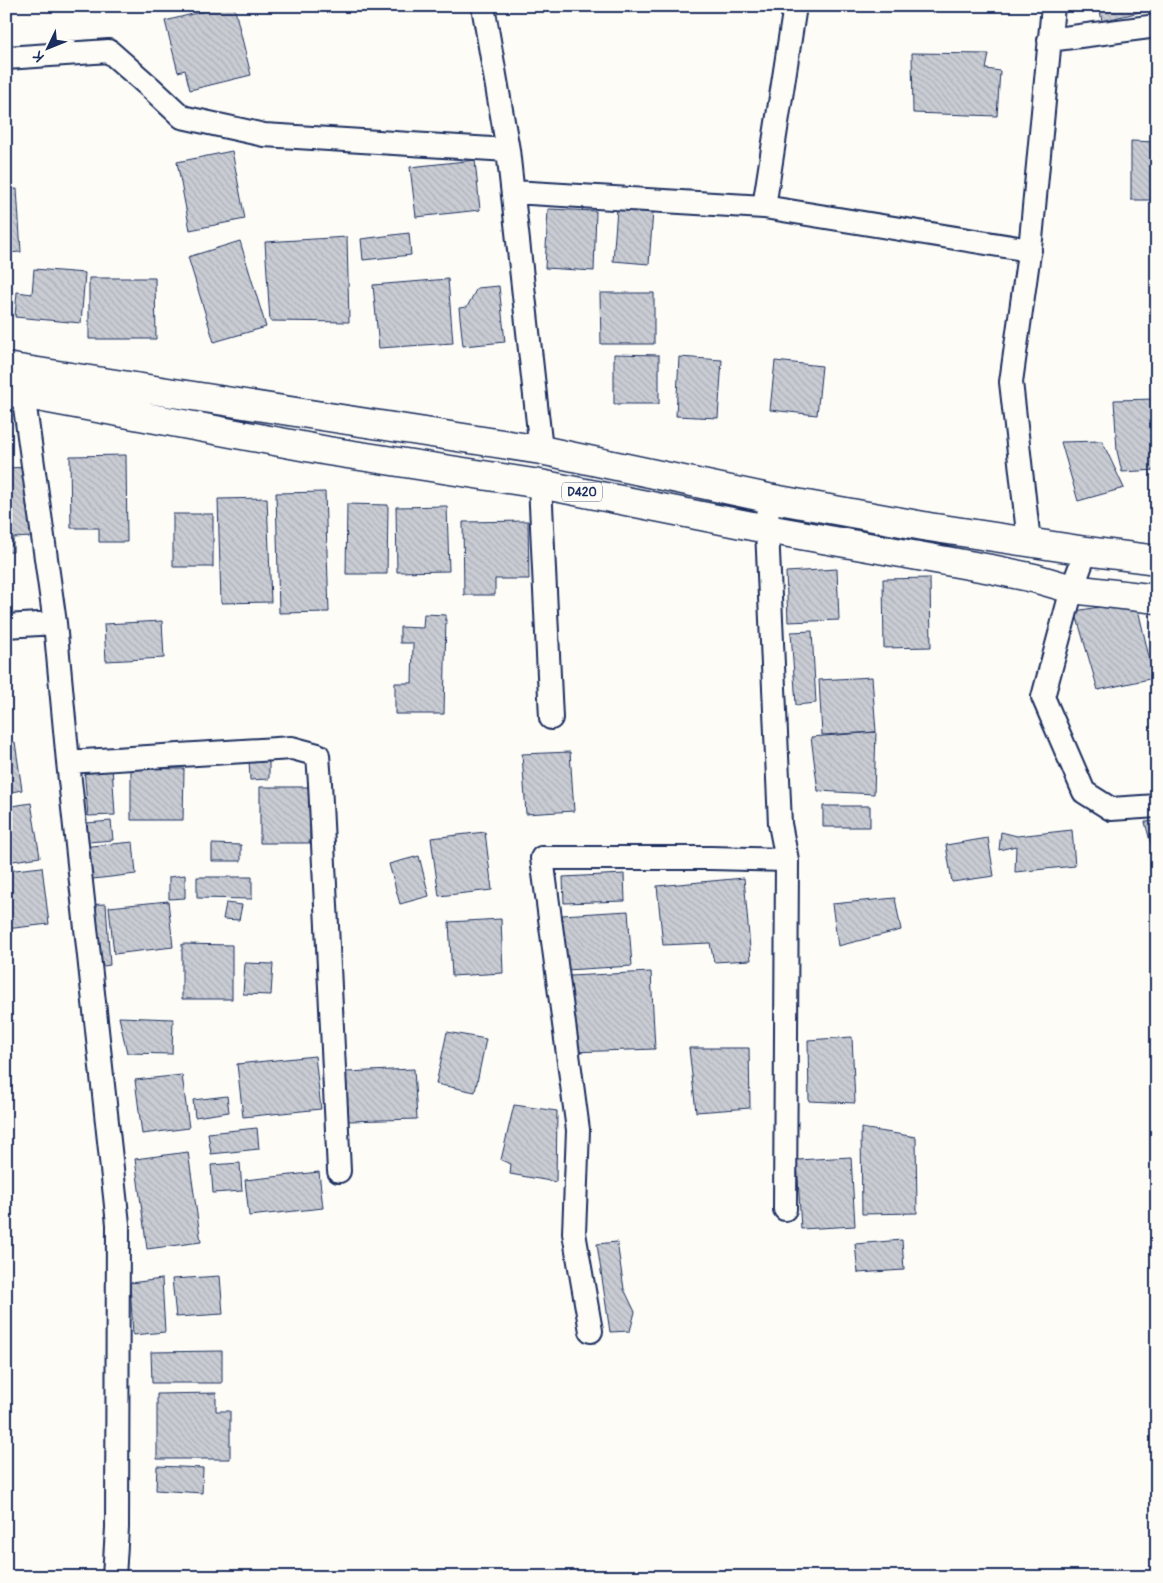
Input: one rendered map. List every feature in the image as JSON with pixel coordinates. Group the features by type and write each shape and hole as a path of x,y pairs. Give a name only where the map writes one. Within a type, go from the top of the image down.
{"highway":[{"name":"D420","path":"6,367 541,450 768,498 929,527 1157,560"},
{"name":"D420","path":"15,392 328,451 540,484 768,529 1034,578 1072,589 1157,599"}],"street":[{"path":"483,6 508,150 541,450"},
{"path":"764,208 794,6"},
{"path":"1029,542 1011,382 1030,250 1053,6"},
{"path":"1049,40 1157,26"},
{"path":"6,58 108,51 182,118 264,135 508,150"},
{"path":"513,192 764,208 1030,250"},
{"path":"46,373 15,392 55,623 68,762 118,1224 117,1528 114,1577"},
{"path":"540,484 551,718"},
{"path":"768,498 780,824 787,860 785,1208"},
{"path":"1086,551 1072,589 1043,697 1084,792 1111,809 1157,806"},
{"path":"6,626 55,623"},
{"path":"68,762 292,748 318,756 339,1172"},
{"path":"591,1332 574,1233 578,1130 542,858 787,860"}],"building":[{"path":"224,6 234,6 251,75 190,90 185,70 178,72 165,21"},
{"path":"1099,6 1157,6 1157,8 1102,21"},
{"path":"912,53 989,54 986,69 1000,71 997,116 913,113"},
{"path":"1131,141 1157,142 1157,200 1131,200"},
{"path":"232,151 245,219 190,230 177,162"},
{"path":"475,160 480,210 416,217 410,167"},
{"path":"17,189 21,252 6,253 6,190"},
{"path":"548,209 596,211 594,271 545,268"},
{"path":"617,209 653,211 649,264 613,261"},
{"path":"409,233 411,255 363,260 361,239"},
{"path":"347,237 349,322 270,321 265,242"},
{"path":"240,241 266,327 214,342 188,257"},
{"path":"34,269 85,273 81,323 15,317 17,292 32,294"},
{"path":"89,278 155,278 156,339 89,339"},
{"path":"448,279 453,343 379,348 373,285"},
{"path":"499,286 505,342 463,346 459,308 467,307 477,288"},
{"path":"600,293 654,293 654,344 601,344"},
{"path":"614,354 659,355 659,404 614,404"},
{"path":"679,357 722,360 718,418 676,416"},
{"path":"775,361 822,366 817,415 770,410"},
{"path":"1157,399 1157,470 1122,472 1117,451 1114,400"},
{"path":"1102,441 1124,488 1078,501 1061,442"},
{"path":"126,455 127,542 99,542 99,528 71,528 70,456"},
{"path":"30,467 32,537 13,538 13,552 6,552 6,468"},
{"path":"325,492 329,612 279,613 276,493"},
{"path":"267,498 271,602 221,603 218,499"},
{"path":"347,504 388,505 387,574 346,574"},
{"path":"447,506 449,571 397,572 396,507"},
{"path":"173,514 213,514 213,567 173,567"},
{"path":"528,521 529,579 495,579 495,595 464,595 463,522"},
{"path":"837,569 839,620 788,622 786,572"},
{"path":"930,578 931,647 884,648 883,579"},
{"path":"1136,601 1154,678 1098,690 1075,611"},
{"path":"424,614 446,615 444,714 395,714 395,683 412,683 413,643 400,643 400,627 423,628"},
{"path":"162,621 164,658 106,661 104,624"},
{"path":"812,631 816,703 796,705 791,632"},
{"path":"872,677 876,732 822,735 819,680"},
{"path":"876,732 874,794 818,791 811,737"},
{"path":"15,742 22,790 6,793 6,744"},
{"path":"570,752 574,811 526,814 522,754"},
{"path":"249,760 269,760 269,779 250,780"},
{"path":"112,766 115,815 88,816 84,768"},
{"path":"131,768 184,769 183,820 131,820"},
{"path":"260,787 310,787 310,843 260,843"},
{"path":"31,803 40,857 6,862 6,807"},
{"path":"823,806 870,806 870,827 823,827"},
{"path":"111,821 113,840 88,842 87,823"},
{"path":"1157,821 1157,867 1145,822"},
{"path":"1072,830 1075,866 1015,872 1016,846 999,850 1001,832 1017,836"},
{"path":"485,832 492,890 439,896 431,838"},
{"path":"988,838 994,876 952,882 946,845"},
{"path":"133,842 136,874 85,880 81,847"},
{"path":"212,844 241,845 241,861 212,861"},
{"path":"419,856 429,896 400,904 389,864"},
{"path":"42,867 49,924 6,929 6,871"},
{"path":"624,874 625,901 564,903 563,877"},
{"path":"185,875 185,898 169,899 169,877"},
{"path":"197,877 252,877 252,899 197,898"},
{"path":"744,878 751,960 714,962 710,943 663,945 657,886"},
{"path":"895,898 901,930 838,946 832,904"},
{"path":"168,901 173,947 114,954 109,907"},
{"path":"226,903 242,905 239,920 223,919"},
{"path":"106,904 110,965 85,969 78,905"},
{"path":"628,911 632,966 566,970 562,915"},
{"path":"501,919 503,973 452,976 449,922"},
{"path":"182,944 232,945 232,999 182,999"},
{"path":"245,963 273,964 271,995 243,994"},
{"path":"651,972 655,1049 573,1052 570,976"},
{"path":"119,1017 173,1019 172,1054 127,1053"},
{"path":"447,1032 486,1039 475,1092 436,1084"},
{"path":"852,1037 855,1103 809,1101 808,1040"},
{"path":"689,1048 749,1048 750,1108 696,1112"},
{"path":"315,1056 321,1109 243,1117 237,1064"},
{"path":"414,1069 417,1119 348,1121 346,1072"},
{"path":"182,1075 189,1128 142,1134 135,1080"},
{"path":"227,1096 229,1112 195,1117 193,1100"},
{"path":"514,1105 557,1111 556,1182 510,1174 511,1164 501,1160"},
{"path":"257,1128 259,1149 211,1154 208,1133"},
{"path":"861,1128 916,1137 917,1213 862,1214"},
{"path":"188,1152 201,1242 147,1249 135,1159"},
{"path":"851,1157 855,1226 801,1229 797,1160"},
{"path":"240,1163 242,1191 213,1193 211,1165"},
{"path":"319,1172 323,1208 249,1216 245,1180"},
{"path":"902,1240 904,1270 858,1273 855,1244"},
{"path":"617,1242 624,1289 635,1312 630,1331 610,1332 597,1244"},
{"path":"220,1276 223,1314 176,1317 172,1279"},
{"path":"162,1279 165,1332 133,1335 130,1283"},
{"path":"222,1351 222,1383 152,1383 151,1352"},
{"path":"216,1393 216,1411 230,1411 230,1459 157,1459 157,1394"},
{"path":"157,1466 203,1468 202,1493 156,1490"}]}
